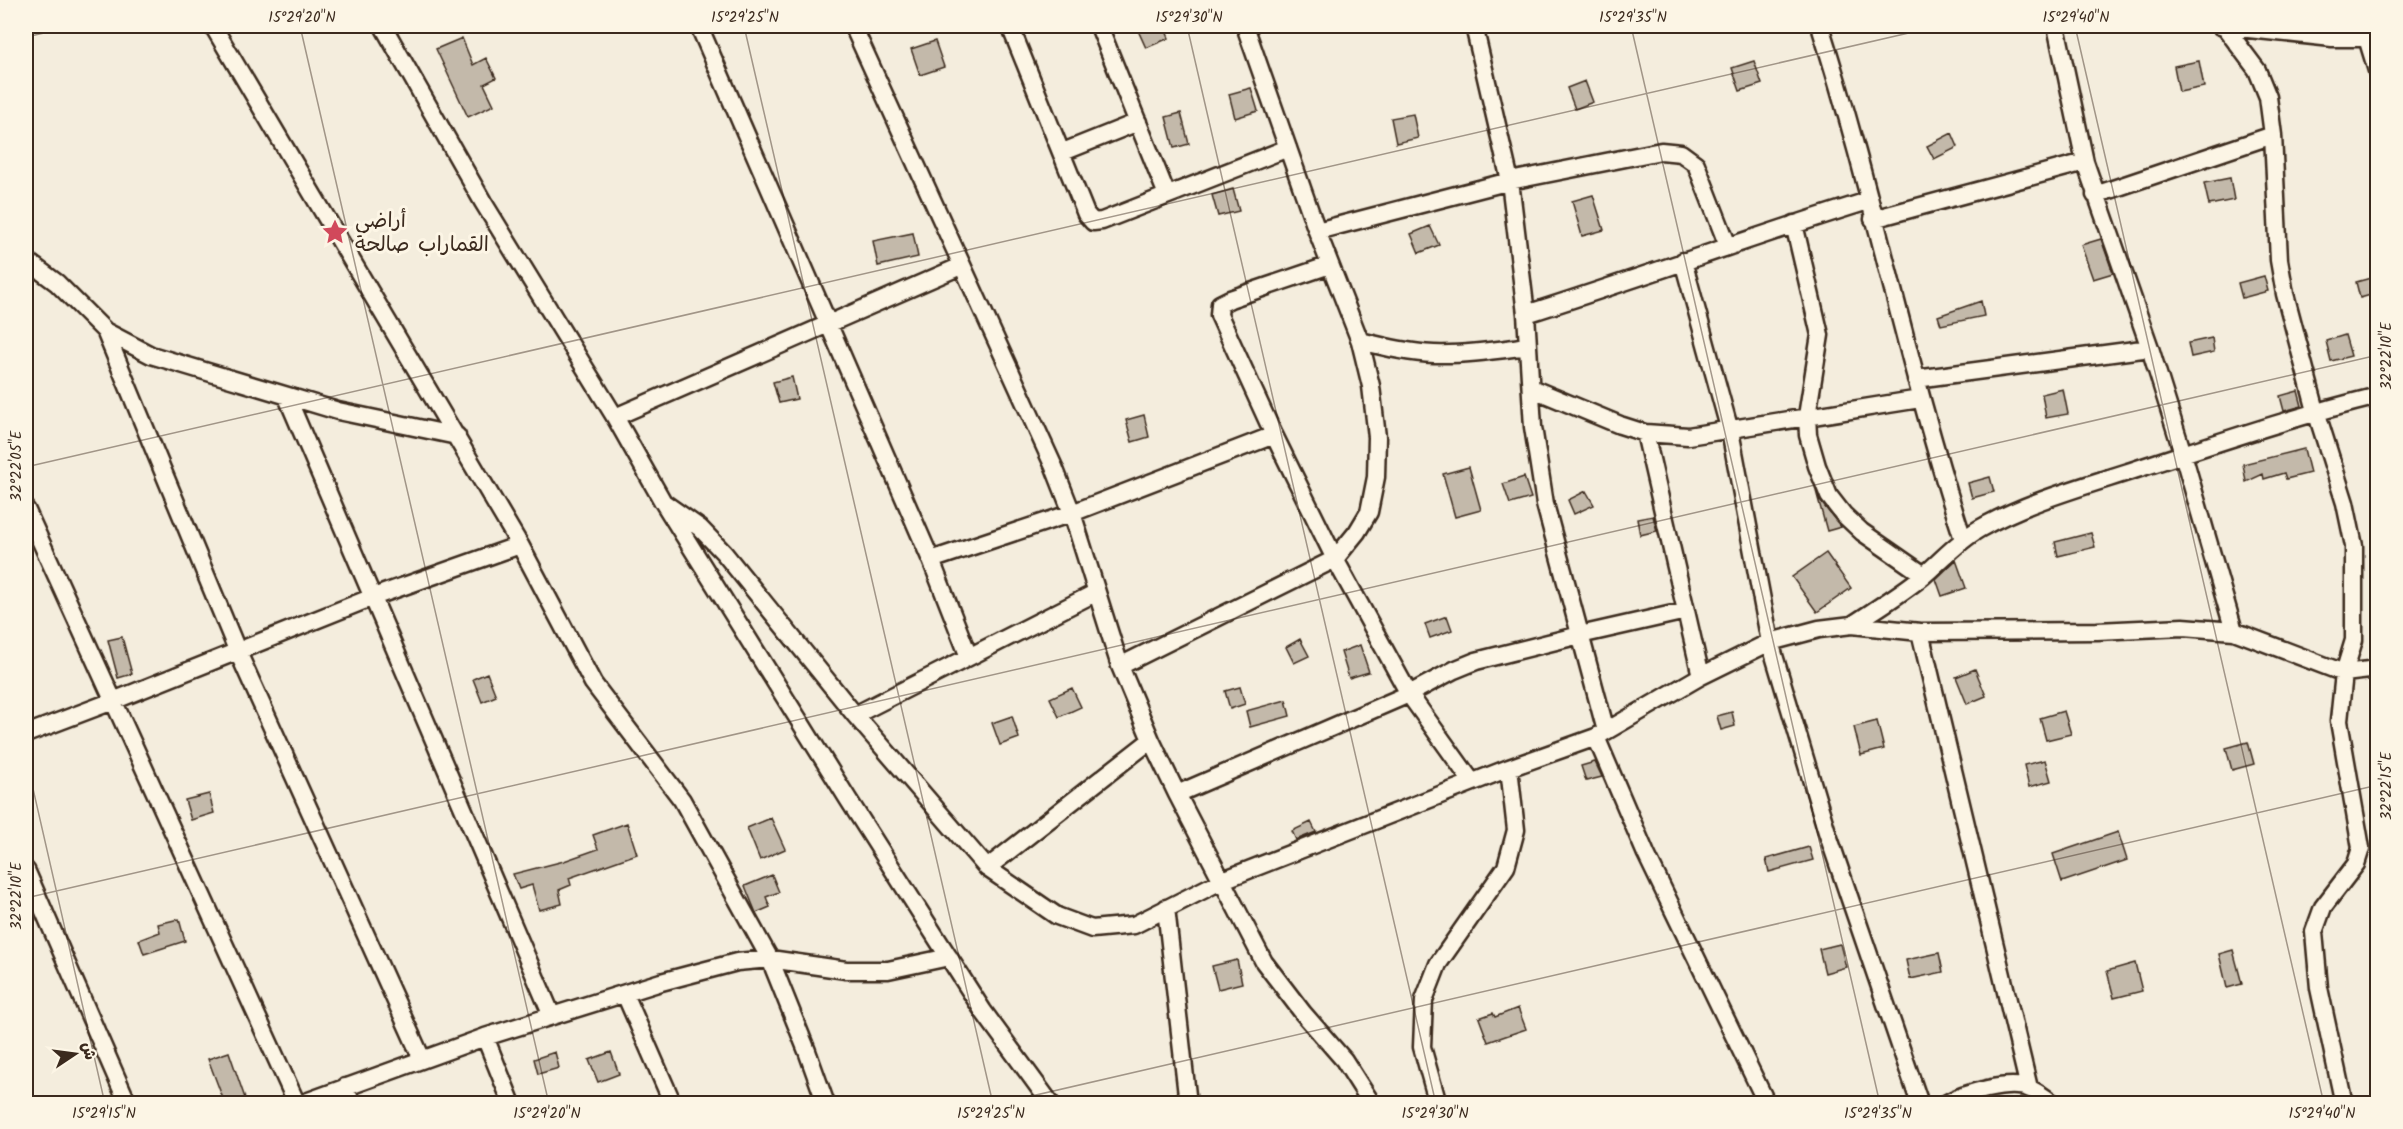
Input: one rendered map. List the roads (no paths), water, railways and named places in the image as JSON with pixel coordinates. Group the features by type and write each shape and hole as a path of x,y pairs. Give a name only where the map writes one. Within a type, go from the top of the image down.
{"street":[{"path":"213,26 305,185 520,544 593,683 682,800 770,959 826,1104"},
{"path":"383,26 483,202 615,417 663,502 983,1011 1051,1104"},
{"path":"699,26 931,560 969,657"},
{"path":"1010,26 1063,152 1086,214 1093,222 1102,221 1288,148"},
{"path":"1099,26 1167,195"},
{"path":"1120,666 1335,559 1357,532 1369,512 1376,477 1377,437 1371,386 1360,341 1317,231 1245,26"},
{"path":"1474,26 1510,181 1526,314 1533,427 1545,504 1580,635 1601,734 1646,854 1767,1104"},
{"path":"1820,26 1920,399 1963,539"},
{"path":"2056,26 2085,162 2150,348 2234,631"},
{"path":"2221,26 2298,35 2372,38 2378,74"},
{"path":"2221,26 2257,70 2268,97 2273,135 2278,261 2316,411 2345,503 2354,546 2354,640 2344,672 2339,721 2361,848 2356,864 2323,907 2314,932 2319,988 2344,1104"},
{"path":"858,27 961,266 1054,467 1072,513 1095,593 1120,666 1151,740 1264,962 1303,1013 1344,1060 1372,1104"},
{"path":"1063,152 1138,122"},
{"path":"2095,195 2273,135"},
{"path":"1317,231 1510,181 1661,151 1681,153 1696,164 1728,246"},
{"path":"1873,219 2085,162"},
{"path":"1526,314 1868,201"},
{"path":"1794,224 1820,335 1807,416 1808,435 1817,465 1829,496 1843,514 1862,532 1924,575"},
{"path":"26,260 57,283 105,331 152,355 338,411 457,436"},
{"path":"1683,261 1730,431 1770,642 1827,832 1920,1104"},
{"path":"1330,265 1230,298 1220,304 1220,315 1274,435 1335,559 1408,694 1472,782"},
{"path":"615,417 961,266"},
{"path":"105,331 237,650 423,1059"},
{"path":"1360,341 1408,352 1434,354 1468,353 1528,346"},
{"path":"1916,379 2150,348"},
{"path":"1531,387 1620,425 1645,433 1688,436 1920,399"},
{"path":"1852,625 1924,575 1963,539 1982,528 2055,496 2316,411 2378,396"},
{"path":"287,397 552,1016"},
{"path":"1645,433 1701,676"},
{"path":"931,560 1072,513 1274,435"},
{"path":"663,502 700,528 724,553 855,715 987,868 1057,916 1092,928 1134,924 1223,880 1601,734 1701,676 1770,642 1819,629 1852,625 1920,632 2097,631 2183,627 2234,631 2344,672 2378,669"},
{"path":"26,509 299,1104 485,1037 625,993 737,962 770,959 846,970 888,970 949,957"},
{"path":"26,734 373,597 520,544"},
{"path":"855,715 1095,593"},
{"path":"1177,794 1408,694 1454,669 1476,661 1686,611"},
{"path":"1920,632 2029,1088"},
{"path":"987,868 1151,740"},
{"path":"1438,1104 1422,1047 1424,1000 1438,964 1506,867 1516,831 1509,768"},
{"path":"26,870 128,1104"},
{"path":"1166,908 1188,1104"},
{"path":"625,993 673,1104"},
{"path":"485,1037 512,1104"},
{"path":"345,1087 352,1104"},
{"path":"1945,1104 1956,1097 1993,1087 2029,1088 2054,1104"}],"place":[{"name":"أراضي القماراب صالحة","path":"335,232"}]}
